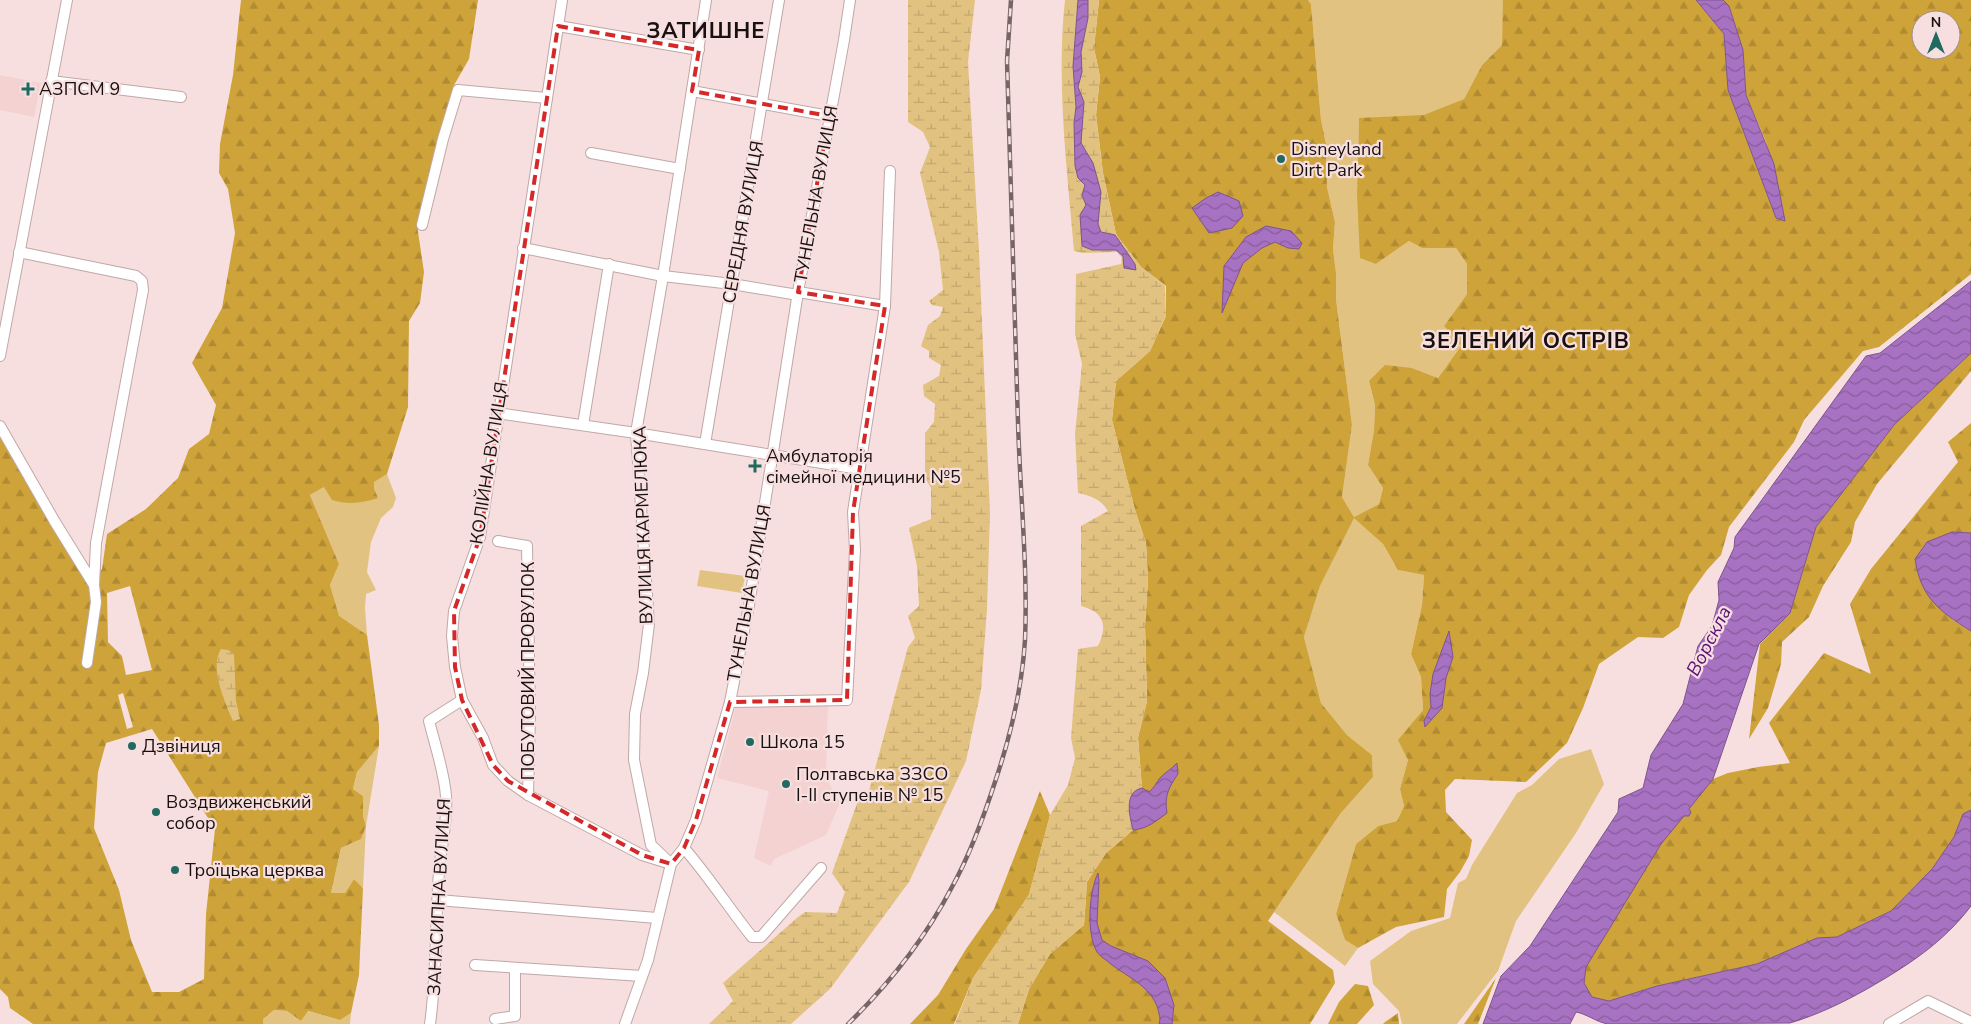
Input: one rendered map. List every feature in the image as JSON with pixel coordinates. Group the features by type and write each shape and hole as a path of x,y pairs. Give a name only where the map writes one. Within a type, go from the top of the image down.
{"street":[{"path":"0,356 67,0"},
{"name":"КОЛІЙНА ВУЛИЦЯ","path":"562,0 480,537 454,612 452,636 454,652 462,700 483,738 493,765 508,781 528,795 642,855 671,864"},
{"name":"ВУЛИЦЯ КАРМЕЛЮКА","path":"671,864 651,845 634,760 636,714 649,624 636,433 663,276 706,0"},
{"name":"СЕРЕДНЯ ВУЛИЦЯ","path":"705,444 779,0"},
{"name":"ТУНЕЛЬНА ВУЛИЦЯ","path":"624,1024 648,960 671,864 684,848 696,820 730,702 749,605 798,294 850,0"},
{"path":"558,26 699,50"},
{"path":"51,81 181,97"},
{"path":"422,225 443,139 458,90 547,98"},
{"path":"692,91 829,116"},
{"path":"592,152 680,169"},
{"path":"730,702 847,700 855,550 853,512 885,306 890,171"},
{"path":"523,248 663,276 885,306"},
{"path":"19,252 136,276 142,281 143,290 96,543 94,585 96,602 87,663"},
{"path":"583,425 609,264"},
{"path":"498,413 859,469"},
{"path":"0,426 55,522 94,585"},
{"name":"ПОБУТОВИЙ ПРОВУЛОК","path":"498,541 527,546 530,715 528,795"},
{"name":"ЗАНАСИПНА ВУЛИЦЯ","path":"430,1024 434,993 439,871 445,829 446,795 429,722 462,700"},
{"path":"684,848 705,873 731,911 752,937 761,937 821,868"},
{"path":"438,900 657,918"},
{"path":"474,965 642,976"},
{"path":"495,1019 515,1016 515,968"},
{"path":"1889,1024 1928,1001 1971,1022"}],"highlighted area":[{"path":"558,26 699,50 692,91 829,116 798,292 885,306 853,512 847,700 730,702 696,820 684,848 671,864 642,855 508,781 493,765 462,700 455,667 454,611 480,537"}],"shaded area":[{"path":"0,75 41,83 34,117 0,110"},
{"name":"Полтавська ЗЗСО І-ІІ ступенів № 15","path":"828,704 826,777 840,803 826,835 774,859 771,866 754,858 769,791 717,778 736,706"}],"green space":[{"path":"241,0 478,0 469,59 453,87 417,225 424,272 420,303 409,321 408,407 387,474 374,482 374,489 378,498 372,500 350,503 338,502 332,500 324,487 310,495 339,564 330,585 339,616 367,635 379,725 379,746 357,772 353,789 363,796 363,816 366,826 361,839 341,848 331,893 345,893 354,879 363,888 359,975 351,1013 340,1020 308,1011 301,1021 287,1011 274,1010 263,1019 263,1024 33,1024 10,1008 8,997 0,989 0,434 89,586 102,569 107,534 146,509 178,478 189,449 209,434 216,405 192,363 222,308 235,233 228,189 219,173 220,144 233,75","holes":["130,586 152,670 126,675 122,656 108,642 107,593","123,693 133,727 127,729 118,695","152,729 215,829 206,914 204,979 179,992 152,992 131,940 119,890 94,828 98,772 106,743"]},
{"path":"908,0 975,0 968,62 979,251 990,514 987,609 981,690 966,761 909,882 830,989 791,1024 709,1024 733,1001 723,983 798,917 805,912 837,913 845,892 832,873 859,798 869,791 908,647 915,638 908,616 919,606 917,566 909,528 931,519 931,488 925,478 925,433 934,422 935,404 924,396 923,385 939,376 941,365 929,358 929,351 921,346 928,325 940,316 943,307 932,305 929,301 943,290 939,252 920,173 930,147 923,132 908,122"},
{"path":"1065,0 1099,0 1094,48 1100,77 1096,115 1103,173 1116,234 1141,267 1165,286 1166,316 1150,351 1116,381 1112,420 1135,510 1146,543 1148,581 1145,625 1147,701 1138,738 1142,788 1137,789 1129,809 1133,830 1106,853 1087,882 1084,925 1050,954 1029,989 1018,1024 955,1024 973,978 1029,894 1050,815 1068,785 1075,758 1071,738 1078,649 1098,646 1103,632 1102,620 1099,616 1095,612 1081,606 1081,526 1108,511 1095,499 1078,493 1075,434 1082,364 1075,334 1076,274 1121,264 1122,258 1117,252 1083,253 1074,251 1062,94"},
{"path":"1099,0 1308,0 1311,4 1321,120 1326,144 1327,187 1335,222 1333,249 1336,273 1336,299 1352,425 1342,497 1354,517 1379,504 1383,488 1368,465 1374,430 1375,405 1369,381 1385,365 1412,368 1438,378 1461,346 1444,326 1467,294 1467,264 1456,248 1422,248 1409,241 1376,264 1360,258 1357,193 1359,118 1424,115 1464,99 1482,65 1502,45 1503,0 1696,0 1724,34 1728,90 1776,218 1784,221 1766,142 1746,95 1743,50 1729,6 1723,0 1971,0 1971,274 1879,347 1863,351 1804,420 1794,442 1729,527 1721,555 1707,570 1689,595 1679,627 1663,638 1638,637 1599,664 1583,708 1567,743 1526,782 1455,779 1445,790 1446,812 1472,840 1469,856 1447,889 1444,917 1396,927 1358,948 1345,940 1336,914 1356,844 1378,826 1397,821 1404,806 1400,789 1408,760 1398,740 1423,710 1421,677 1411,654 1422,605 1424,575 1398,570 1383,544 1354,518 1320,586 1304,637 1321,703 1347,735 1372,755 1373,777 1340,814 1268,921 1333,970 1335,983 1310,1024 1018,1024 1029,989 1050,954 1084,925 1087,882 1106,853 1133,830 1129,809 1137,789 1142,788 1138,738 1147,701 1145,625 1148,581 1146,543 1135,510 1112,420 1116,381 1150,351 1166,316 1166,286 1141,267 1116,234 1103,173 1096,115 1100,77 1094,48"},
{"path":"1308,0 1503,0 1504,4 1502,45 1482,65 1464,99 1424,116 1359,119 1357,193 1376,264 1409,241 1422,248 1456,248 1467,264 1467,294 1444,326 1461,346 1438,378 1412,368 1369,381 1375,405 1374,430 1368,465 1383,488 1379,504 1354,517 1342,497 1352,425 1336,299 1336,273 1333,249 1335,222 1327,187 1326,144 1321,120 1311,4"},
{"path":"1971,353 1971,371 1877,484 1855,522 1851,542 1823,586 1809,617 1782,642 1781,664 1768,708 1749,739 1760,644 1790,613 1816,527 1894,425"},
{"path":"1971,423 1971,533 1952,532 1952,619 1971,631 1971,810 1963,815 1954,837 1932,869 1891,911 1837,937 1817,939 1757,964 1657,986 1609,1001 1592,997 1584,983 1585,967 1661,844 1713,779 1728,773 1790,763 1769,723 1824,653 1871,674 1850,604 1871,569 1958,462 1948,442"},
{"path":"387,474 396,498 393,507 381,518 371,542 367,572 376,590 366,594 367,635 339,617 330,585 339,564 310,495 324,487 374,489 373,482"},
{"path":"1354,517 1383,544 1398,570 1424,575 1422,605 1411,654 1421,677 1423,710 1399,740 1408,760 1400,789 1404,806 1397,821 1378,826 1356,844 1336,914 1345,940 1358,948 1345,966 1274,912 1340,814 1373,777 1372,755 1347,735 1321,703 1304,637 1320,586"},
{"path":"700,570 745,576 742,593 697,586"},
{"path":"221,649 228,650 234,654 236,701 240,719 233,721 217,675 218,657"},
{"path":"379,746 366,826 363,816 363,796 353,789 357,772"},
{"path":"1591,749 1604,784 1576,833 1516,921 1498,971 1457,1024 1402,1024 1399,1011 1373,984 1370,961 1411,931 1450,918 1458,883 1466,879 1472,865 1517,793 1532,785 1559,759"},
{"path":"1040,791 1050,815 1029,895 973,978 954,1024 910,1024 938,995 966,949 994,909"},
{"path":"366,826 363,888 354,879 345,893 331,893 341,848 361,839"},
{"path":"1496,978 1478,1024 1464,1024"},
{"path":"1355,984 1368,986 1374,1005 1357,1024 1328,1024 1339,1002"},
{"path":"274,1010 287,1011 301,1021 307,1011 340,1020 351,1013 350,1024 263,1024 263,1019"},
{"path":"1398,1013 1399,1024 1383,1024 1385,1022"}],"water":[{"path":"1078,0 1088,0 1088,18 1081,52 1082,72 1078,87 1084,102 1081,143 1093,163 1101,192 1098,224 1101,232 1115,235 1135,264 1136,270 1124,268 1123,256 1116,250 1092,250 1082,246 1080,215 1086,205 1082,195 1085,185 1078,178 1075,166 1074,123 1076,107 1073,66"},
{"path":"1696,0 1723,0 1729,6 1743,50 1746,95 1774,164 1785,221 1776,218 1728,90 1724,34"},
{"path":"1218,192 1239,201 1243,216 1232,228 1209,233 1192,208"},
{"path":"1266,226 1291,231 1302,243 1299,249 1288,248 1275,242 1262,248 1243,263 1222,313 1224,266 1246,237"},
{"name":"Ворскла","path":"1971,281 1971,353 1894,425 1816,527 1790,613 1759,644 1713,779 1689,809 1691,812 1689,816 1684,816 1661,844 1586,967 1584,983 1592,997 1609,1001 1657,986 1757,964 1817,938 1837,937 1891,911 1932,869 1954,837 1963,814 1971,810 1971,906 1949,931 1924,953 1896,972 1839,1004 1790,1023 1608,1024 1576,1012 1570,1024 1483,1024 1501,976 1530,946 1618,812 1619,799 1643,788 1651,755 1683,704 1698,646 1712,626 1719,600 1718,582 1734,548 1735,537 1866,356 1880,353"},
{"path":"1952,532 1971,533 1971,631 1950,617 1933,602 1922,584 1915,559 1927,542"},
{"path":"1449,631 1453,657 1446,678 1442,708 1425,727 1424,721 1431,707 1430,694 1433,674"},
{"path":"1177,763 1178,774 1167,797 1167,813 1147,826 1133,830 1129,806 1132,794 1142,788 1149,792 1162,776"},
{"path":"1098,873 1097,923 1102,940 1111,946 1148,961 1165,978 1174,1005 1172,1024 1159,1024 1158,1009 1149,993 1097,952 1091,934 1090,912 1092,891"}],"railway":[{"path":"848,1024 892,977 905,960 942,906 959,874 987,807 1011,728 1021,676 1026,613 1007,61 1011,0"}],"place":[{"name":"АЗПСМ 9","path":"28,89"},
{"name":"Disneyland Dirt Park","path":"1281,159"},
{"name":"Амбулаторія сімейної медицини №5","path":"755,466"},
{"name":"Школа 15","path":"750,742"},
{"name":"Дзвіниця","path":"132,746"},
{"name":"Полтавська ЗЗСО І-ІІ ступенів № 15","path":"786,784"},
{"name":"Воздвиженський собор","path":"156,812"},
{"name":"Троїцька церква","path":"175,870"}],"district":[{"name":"ЗАТИШНЕ","path":"706,31"},
{"name":"ЗЕЛЕНИЙ ОСТРІВ","path":"1526,341"}]}
